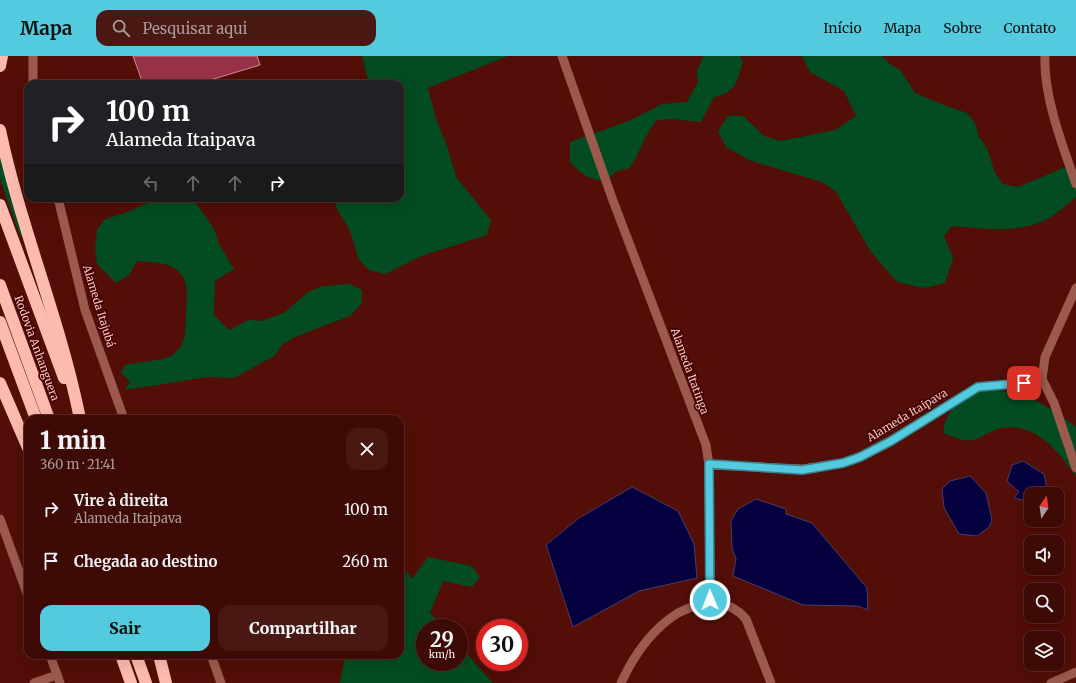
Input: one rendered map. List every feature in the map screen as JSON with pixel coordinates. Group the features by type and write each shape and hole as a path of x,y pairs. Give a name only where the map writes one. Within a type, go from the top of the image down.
{"highway":[{"path":"0,66 2,56"},
{"path":"0,130 19,201 64,351 80,415"},
{"path":"0,205 80,415"},
{"name":"Rodovia Anhanguera","path":"0,285 48,415"},
{"path":"0,322 35,415"},
{"path":"0,383 24,439"},
{"path":"122,659 131,683"},
{"path":"137,659 146,683"},
{"path":"159,659 166,683"}],"street":[{"path":"33,56 33,80"},
{"name":"Alameda Itatinga","path":"562,56 612,198 706,445 709,464 710,600"},
{"path":"1045,56 1045,68 1049,92 1076,184"},
{"name":"Alameda Itajubá","path":"59,202 85,310 123,415"},
{"path":"1076,288 1048,350 1042,379 1054,403 1076,468"},
{"name":"Alameda Itaipava","path":"709,464 802,470 843,463 860,457 891,441 978,387 1024,383 1042,379"},
{"path":"0,519 24,585"},
{"path":"620,683 630,664 643,646 667,622 678,614 710,600 729,605 740,612 746,619 771,683"},
{"path":"34,683 58,679 51,659"},
{"path":"212,659 221,683"},
{"path":"1051,683 1076,672"}],"green space":[{"path":"362,56 508,56 428,88 436,119 446,143 456,177 491,220 487,235 421,256 385,274 369,270 359,260 350,231 334,202 404,202 404,80 368,80"},
{"path":"704,56 740,56 743,61 735,85 727,92 714,97 701,122 670,119 657,120 649,131 630,168 617,171 606,181 586,176 570,162 570,142 629,121 662,104 687,102 698,82 697,70"},
{"path":"802,56 882,56 901,71 915,93 967,113 975,123 979,137 987,148 995,173 1003,184 1018,187 1063,168 1076,170 1076,197 1054,215 1030,226 991,229 952,226 944,236 953,258 945,283 924,288 897,282 871,252 836,192 822,182 751,161 726,147 718,131 728,116 743,116 764,136 781,141 835,130 856,116 844,91 810,72"},
{"path":"0,153 24,235 20,236 0,179"},
{"path":"150,202 196,202 214,229 219,244 234,269 215,281 214,315 229,330 248,320 261,321 284,313 308,292 323,286 350,284 362,290 362,303 350,316 295,337 282,345 274,356 234,378 208,377 125,390 130,382 121,373 125,365 168,357 176,352 180,347 183,342 185,330 187,299 183,277 179,272 170,266 161,263 137,261 129,275 116,283 97,264 95,248 97,230 105,219 125,213"},
{"path":"990,388 1032,398 1076,427 1076,476 1053,448 1044,440 1025,429 1013,427 1001,428 972,440 960,439 943,433 948,415 958,403 972,394"},
{"path":"428,557 472,566 480,577 472,587 443,581 430,613 436,619 416,619 416,671 468,671 468,655 476,664 476,671 482,671 493,683 340,683 344,659 404,659 404,576 408,572 412,579"}],"shaded area":[{"path":"1023,461 1044,474 1047,487 1024,487 1024,500 1014,498 1019,492 1007,481 1012,465"},
{"path":"970,476 986,493 992,520 989,527 977,536 959,534 944,508 942,489 950,481"},
{"path":"632,487 678,511 694,544 697,578 639,591 573,627 546,545 579,518"},
{"path":"756,499 786,509 786,514 812,523 867,588 868,610 858,606 803,605 733,576 736,559 732,548 731,521 738,509"}],"building":[{"path":"133,56 257,56 260,65 210,80 142,80"}],"route":[{"path":"710,600 709,464 802,470 843,463 860,457 891,441 978,387 984,385 1001,386 1024,383"}]}
